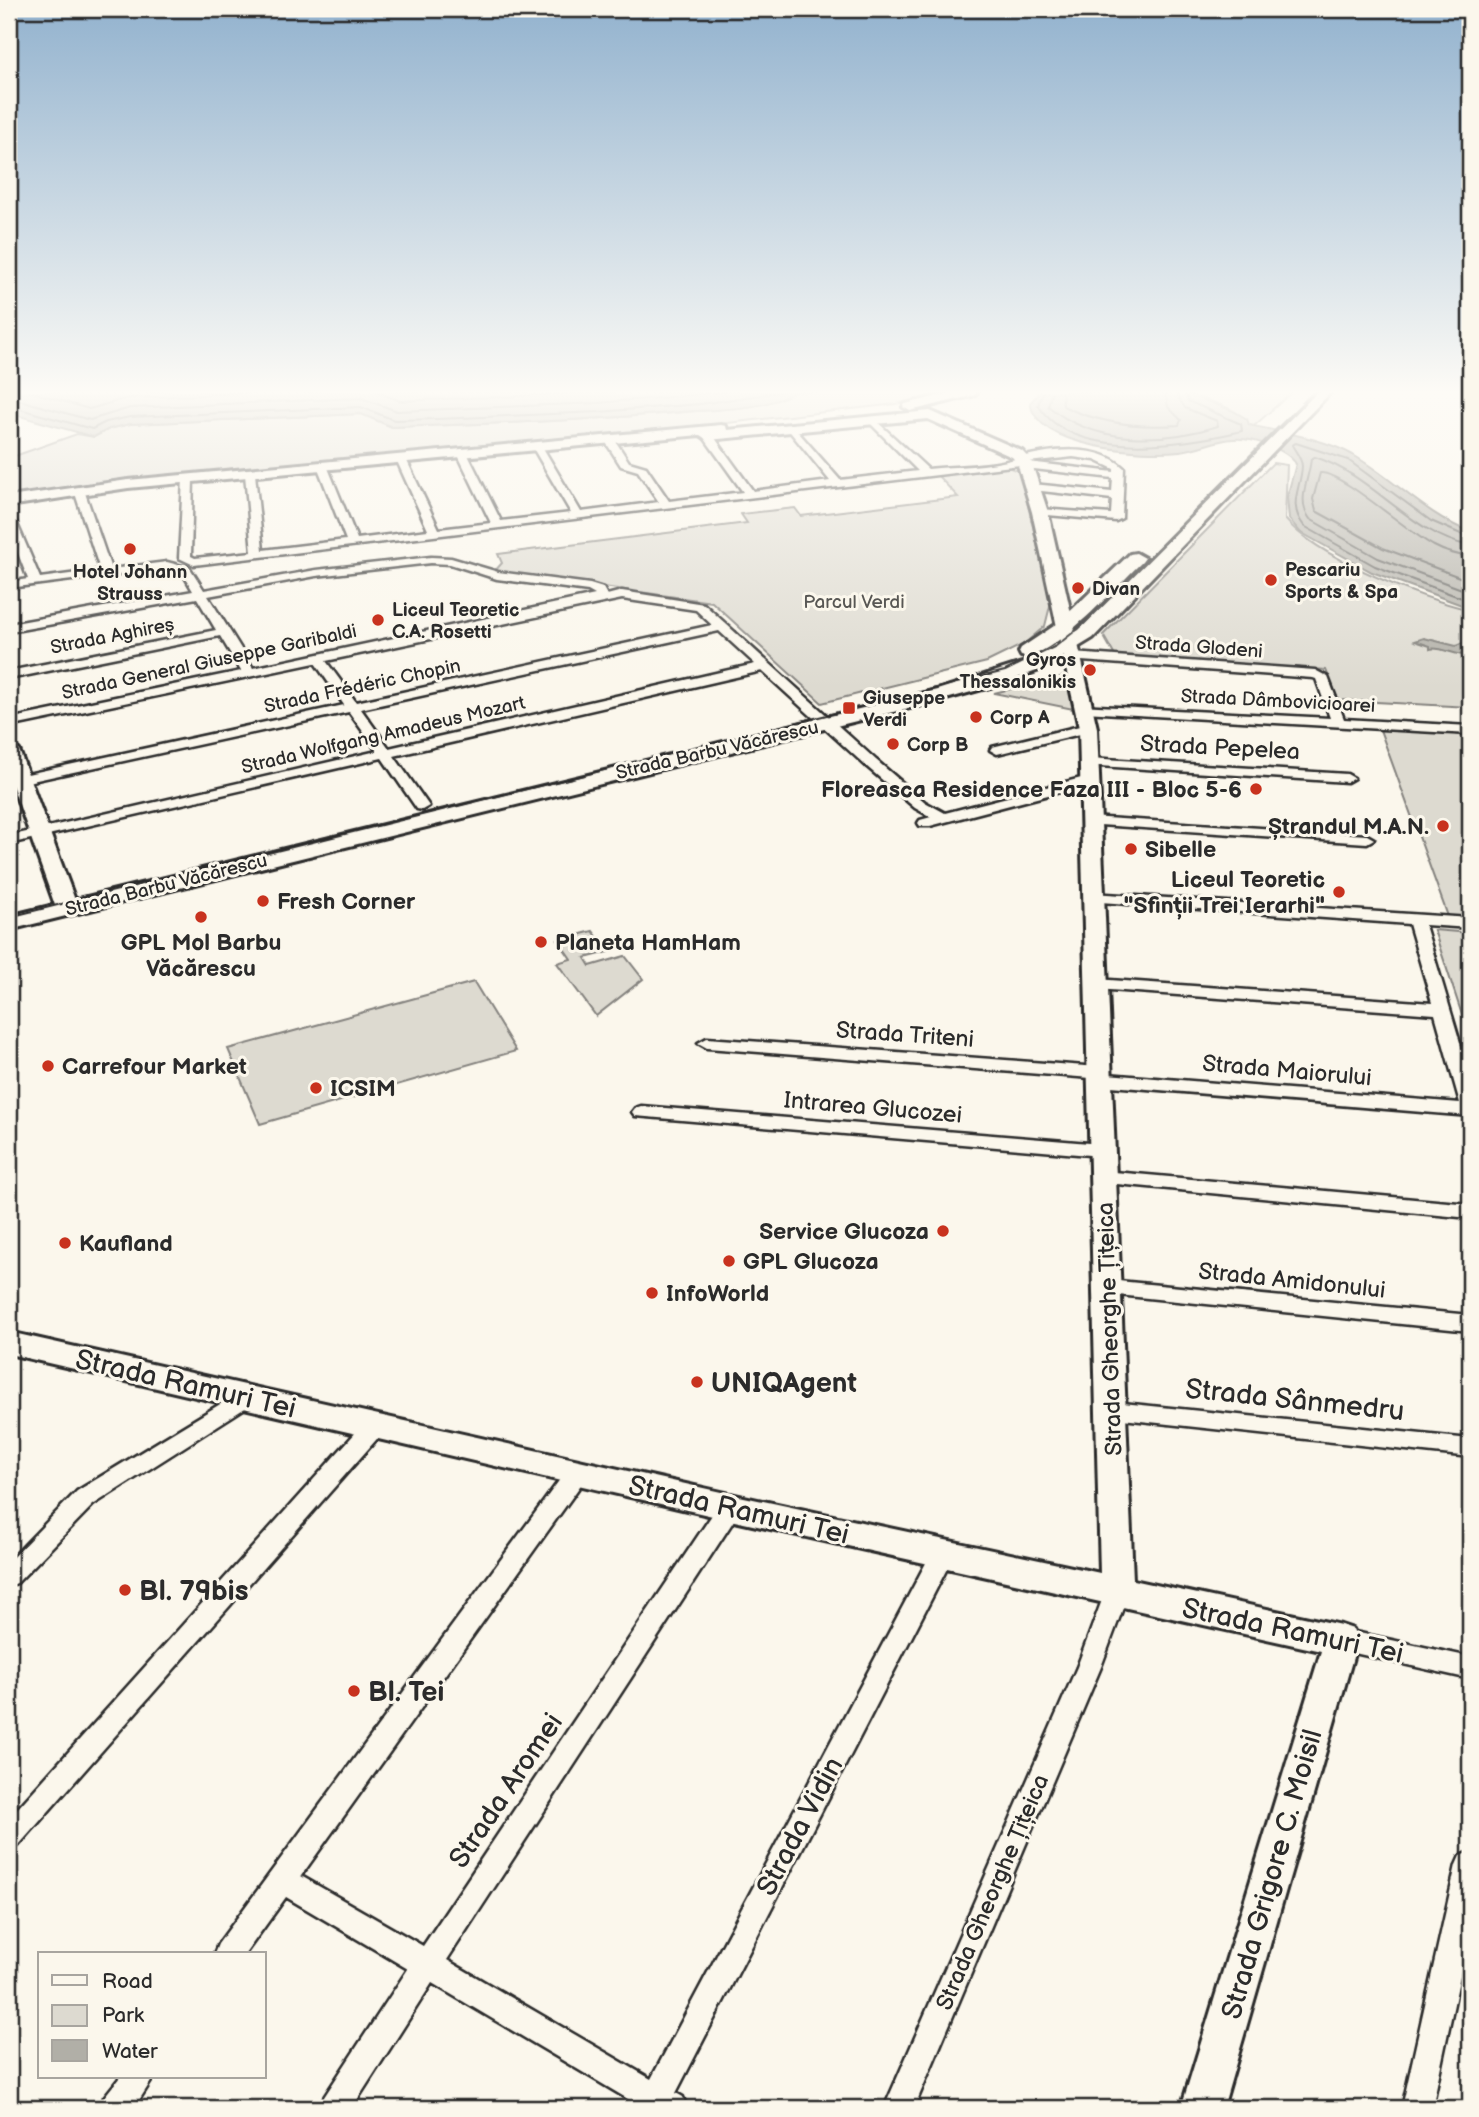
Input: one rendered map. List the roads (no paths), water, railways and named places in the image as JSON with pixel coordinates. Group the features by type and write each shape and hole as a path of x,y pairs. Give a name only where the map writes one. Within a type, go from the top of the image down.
{"main road":[{"name":"Strada Barbu Văcărescu","path":"1068,644 1095,599 1152,542 1209,491"},
{"name":"Strada Barbu Văcărescu","path":"9,923 64,901 422,806 1009,676 1068,644 1100,621 1218,491"},
{"name":"Strada Barbu Văcărescu","path":"9,906 64,901 821,717"}],"street":[{"path":"9,502 74,491"},
{"path":"79,491 106,572"},
{"path":"188,491 185,558 194,562 784,491"},
{"path":"252,491 258,555"},
{"path":"332,491 353,543"},
{"path":"416,491 435,533"},
{"path":"481,491 498,526"},
{"path":"563,491 578,516"},
{"path":"656,491 666,505"},
{"path":"748,491 751,495"},
{"name":"Strada Gheorghe Țițeica","path":"899,2108 1089,1667 1118,1592 1086,718 1033,491"},
{"path":"1068,491 1118,496"},
{"path":"1040,512 1113,519 1118,517 1118,491"},
{"path":"9,519 27,556 35,581"},
{"path":"9,628 316,572 440,560 497,575 590,588 599,591 602,596 596,600"},
{"path":"9,585 167,565 186,570 248,673"},
{"path":"1059,594 1074,599 1095,599"},
{"name":"Strada General Giuseppe Garibaldi","path":"9,723 622,595 696,605 723,626 920,805 943,818"},
{"name":"Strada Frédéric Chopin","path":"14,781 723,626"},
{"name":"Strada Aghireș","path":"9,675 223,632"},
{"name":"Strada Glodeni","path":"1068,644 1312,673 1322,677 1339,723"},
{"path":"318,658 422,806"},
{"name":"Strada Wolfgang Amadeus Mozart","path":"9,840 765,666"},
{"name":"Strada Dâmbovicioarei","path":"997,750 1086,718 1339,723 1470,730"},
{"path":"9,750 14,781 40,833 64,901"},
{"name":"Strada Pepelea","path":"925,823 1089,771 1347,778"},
{"path":"1090,821 1367,839"},
{"path":"1092,898 1470,923"},
{"path":"1416,920 1470,1108"},
{"path":"1096,984 1442,1009"},
{"name":"Strada Triteni","path":"707,1043 1099,1076"},
{"name":"Strada Maiorului","path":"1099,1076 1470,1108"},
{"name":"Intrarea Glucozei","path":"642,1112 1101,1150"},
{"path":"1103,1177 1470,1211"},
{"name":"Strada Amidonului","path":"1108,1287 1470,1323"},
{"name":"Strada Ramuri Tei","path":"9,1343 730,1507 1470,1668"},
{"path":"9,1576 85,1498 245,1397"},
{"name":"Strada Sânmedru","path":"1113,1410 1470,1448"},
{"path":"9,1837 375,1426"},
{"path":"229,1952 578,1473"},
{"name":"Strada Aromei","path":"335,2108 730,1507"},
{"name":"Strada Vidin","path":"282,1880 660,2105 943,1553"},
{"name":"Strada Grigore C. Moisil","path":"1202,2108 1341,1640"},
{"path":"1417,2108 1470,1865"},
{"path":"116,2108 137,2078"}],"water":[{"path":"1289,491 1404,491 1438,516 1470,532 1470,608 1372,572 1300,532 1289,519"},
{"path":"1424,638 1456,646 1470,640 1470,656 1430,649 1430,646 1415,641"}],"tram line":[{"path":"9,917 1005,671 1056,646 1084,624 1217,491"}],"place":[{"name":"Hotel Johann Strauss","path":"130,549"},
{"name":"Pescariu Sports & Spa","path":"1271,580"},
{"name":"Divan","path":"1078,588"},
{"name":"Liceul Teoretic C.A. Rosetti","path":"378,620"},
{"name":"Gyros Thessalonikis","path":"1090,670"},
{"name":"Giuseppe Verdi","path":"849,708"},
{"name":"Corp A","path":"976,717"},
{"name":"Corp B","path":"893,744"},
{"name":"Floreasca Residence Faza III - Bloc 5-6","path":"1256,789"},
{"name":"Ștrandul M.A.N.","path":"1443,826"},
{"name":"Sibelle","path":"1131,849"},
{"name":"Liceul Teoretic \"Sfinții Trei Ierarhi\"","path":"1339,892"},
{"name":"Fresh Corner","path":"263,901"},
{"name":"GPL Mol Barbu Văcărescu","path":"201,917"},
{"name":"Planeta HamHam","path":"541,942"},
{"name":"Carrefour Market","path":"48,1066"},
{"name":"ICSIM","path":"316,1088"},
{"name":"Service Glucoza","path":"943,1231"},
{"name":"Kaufland","path":"65,1243"},
{"name":"GPL Glucoza","path":"729,1261"},
{"name":"InfoWorld","path":"652,1293"},
{"name":"UNIQAgent","path":"697,1382"},
{"name":"Bl. 79bis","path":"125,1590"},
{"name":"Bl. Tei","path":"354,1691"}],"park label":[{"name":"Parcul Verdi","path":"854,601"}]}
